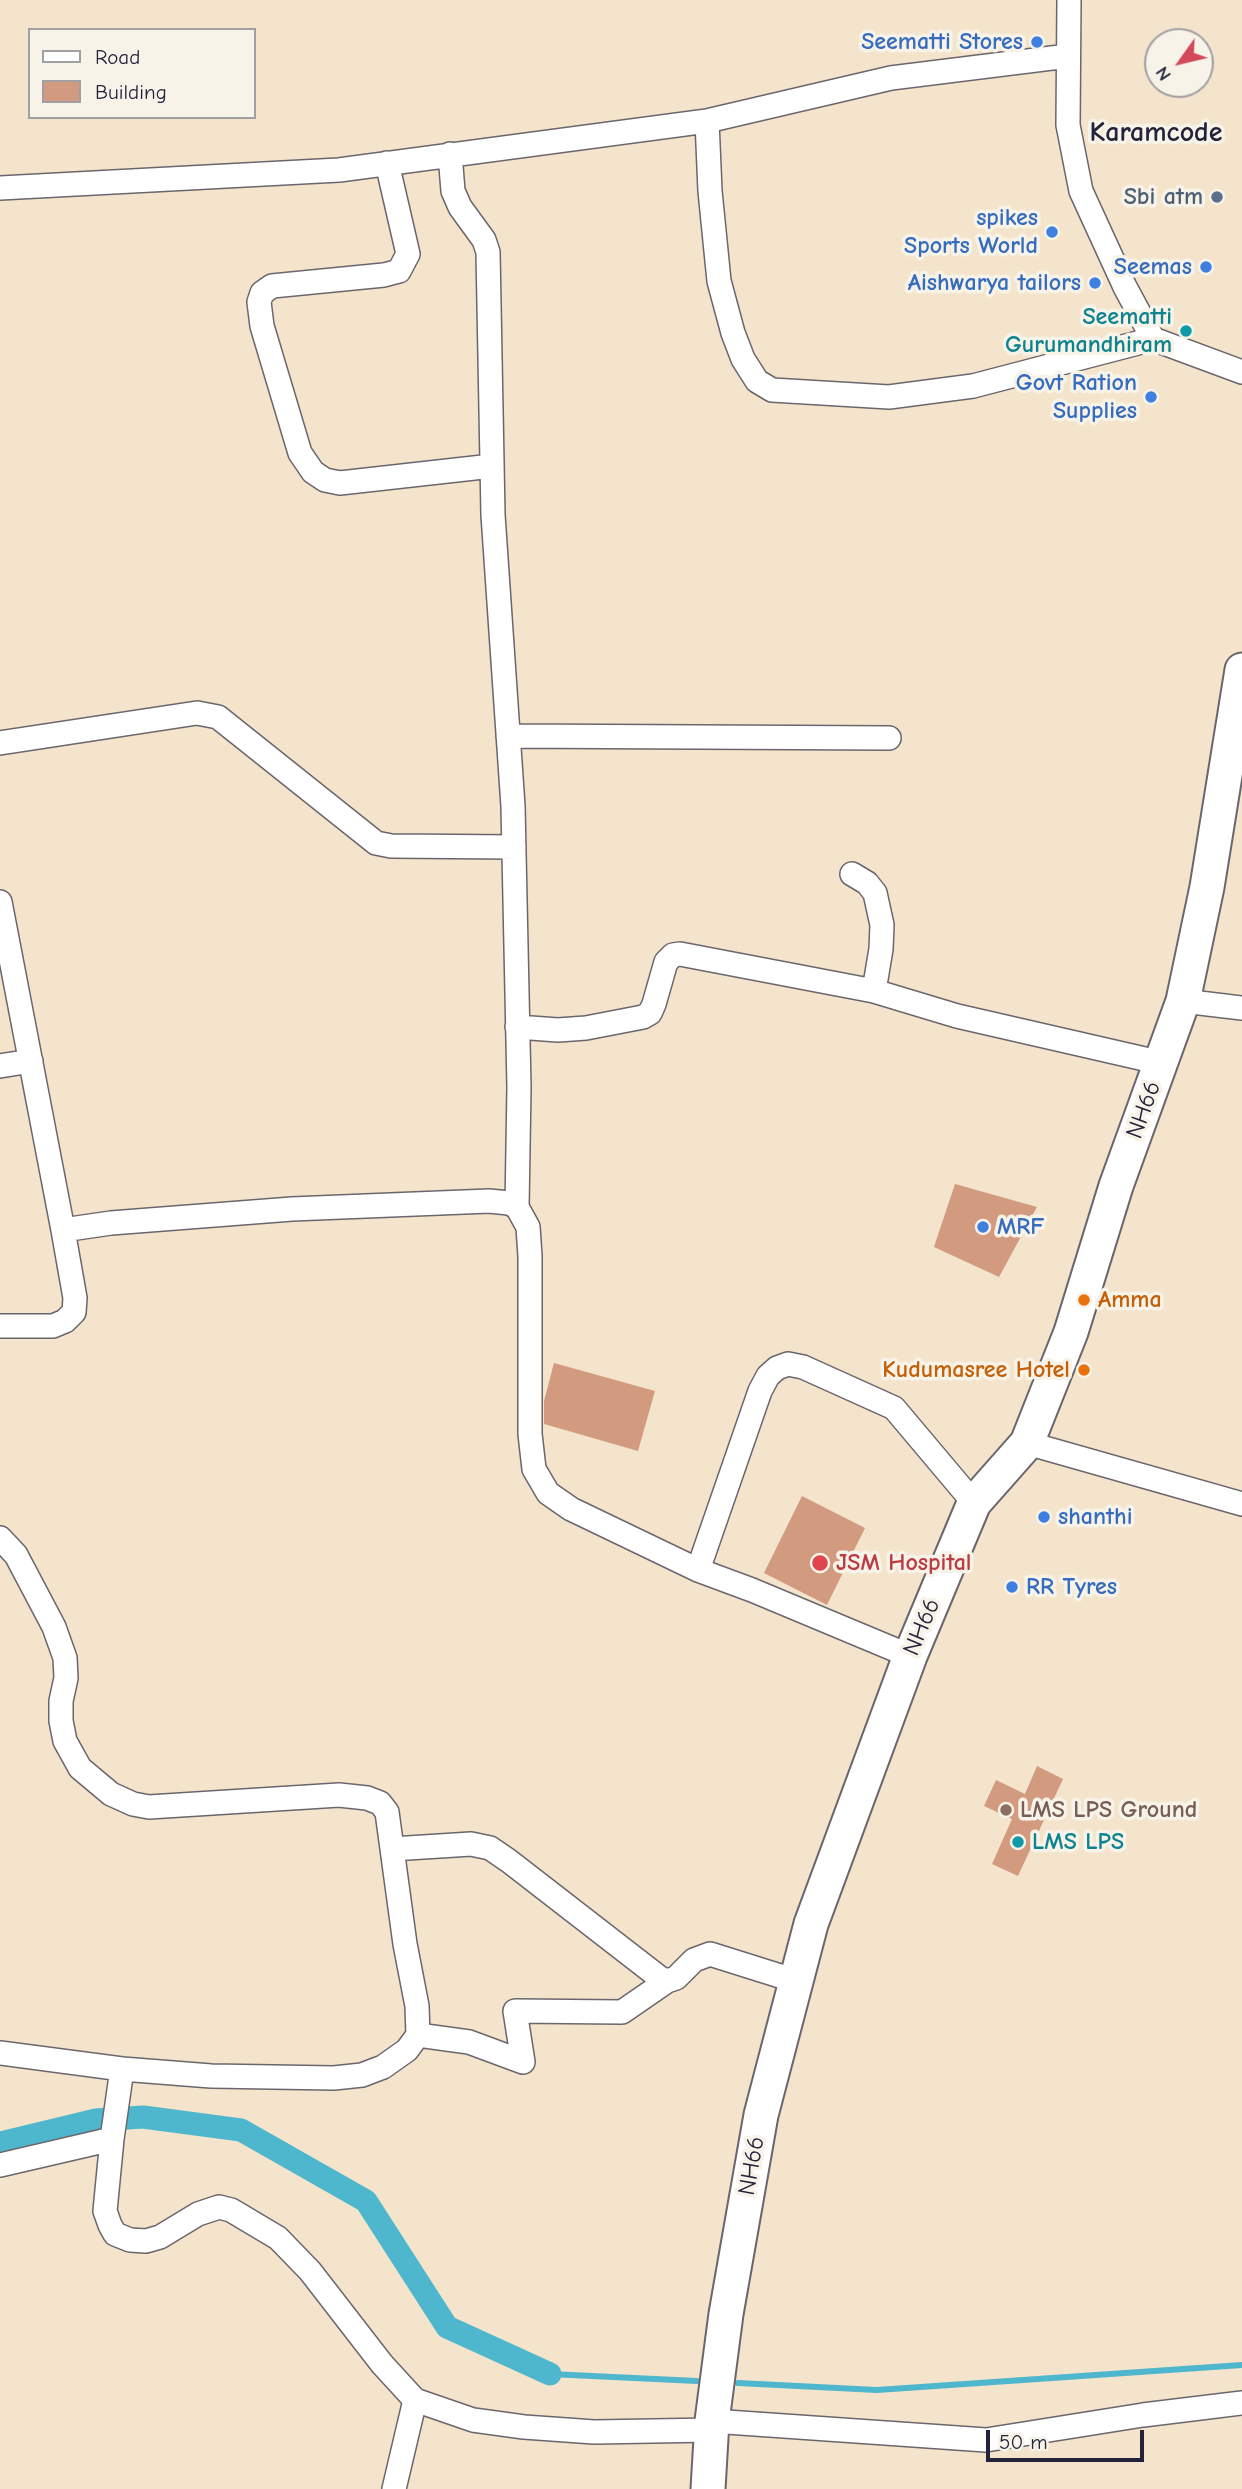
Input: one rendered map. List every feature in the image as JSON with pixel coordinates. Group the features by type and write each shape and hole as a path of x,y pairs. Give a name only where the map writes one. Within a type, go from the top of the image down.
{"highway":[{"name":"NH66","path":"708,2489 712,2426 726,2314 761,2115 811,1924 910,1656 975,1503 1027,1443 1071,1332 1116,1186 1183,1000 1207,887 1242,670"}],"street":[{"path":"1069,0 1068,125 1081,191 1125,287 1153,339"},
{"path":"0,188 339,170 707,121 891,78 1068,56"},
{"path":"707,121 710,191 719,281 743,359 757,381 772,390 889,397 961,388 1153,339 1242,372"},
{"path":"450,154 453,191 460,207 484,240 488,252 493,515 514,847 517,1207 528,1227 530,1256 530,1434 534,1469 548,1493 570,1509 698,1570 910,1656"},
{"path":"387,163 408,254 399,271 384,275 272,286 262,293 259,302 262,326 300,453 313,472 325,480 340,483 492,466"},
{"path":"0,743 197,713 218,717 376,843 391,846 514,847"},
{"path":"508,736 889,738"},
{"path":"852,874 867,883 874,893 882,925 874,991"},
{"path":"0,902 4,945 31,1061 75,1297 74,1312 65,1321 54,1326 0,1326"},
{"path":"517,1027 558,1030 586,1028 643,1017 650,1013 654,1004 666,962 673,955 680,954 874,991 957,1016 1162,1063"},
{"path":"1183,1000 1242,1008"},
{"path":"0,1066 31,1061"},
{"path":"63,1230 111,1223 292,1209 489,1201 509,1203 517,1207"},
{"path":"698,1570 760,1391 777,1368 788,1364 803,1367 894,1408 975,1503"},
{"path":"1027,1443 1242,1504"},
{"path":"0,1538 16,1555 54,1627 65,1658 66,1678 61,1701 65,1741 80,1768 111,1794 133,1804 149,1807 339,1795 367,1798 380,1803 387,1812 405,1944 417,2006 418,2035 407,2049 383,2067 362,2075 334,2078 211,2076 122,2069 0,2053"},
{"path":"392,1849 471,1843 489,1848 667,1981"},
{"path":"418,2035 469,2042 523,2062 515,2011 622,2012 667,1981 676,1978 694,1960 710,1954 796,1981"},
{"path":"122,2069 105,2211 115,2234 130,2240 146,2241 160,2237 198,2214 219,2207 231,2210 278,2238 294,2254 318,2280 382,2364 415,2400 473,2420 594,2432 712,2426 986,2440 1143,2415 1242,2403"},
{"path":"0,2165 113,2135"},
{"path":"394,2489 415,2400"}],"building":[{"name":"MRF","path":"955,1184 1037,1207 999,1277 934,1247"},
{"path":"554,1363 655,1391 638,1451 544,1424 544,1401"},
{"name":"JSM Hospital","path":"802,1496 865,1528 827,1605 764,1573"},
{"name":"LMS LPS","path":"1037,1766 1063,1779 1018,1876 992,1864 1012,1819 984,1806 996,1780 1025,1794"}],"waterway":[{"path":"0,2143 96,2120 143,2117 241,2130 366,2201 447,2327 550,2374"},
{"path":"738,2383 877,2390 1242,2365"},
{"path":"550,2374 697,2381"}],"place":[{"name":"Seematti Stores","path":"1037,42"},
{"name":"Sbi atm","path":"1217,197"},
{"name":"spikes Sports World","path":"1052,232"},
{"name":"Seemas","path":"1206,267"},
{"name":"Aishwarya tailors","path":"1095,283"},
{"name":"Seematti Gurumandhiram","path":"1186,331"},
{"name":"Govt Ration Supplies","path":"1151,397"},
{"name":"MRF","path":"983,1227"},
{"name":"Amma","path":"1084,1300"},
{"name":"Kudumasree Hotel","path":"1084,1370"},
{"name":"shanthi","path":"1044,1517"},
{"name":"JSM Hospital","path":"820,1563"},
{"name":"RR Tyres","path":"1012,1587"},
{"name":"LMS LPS Ground","path":"1006,1810"},
{"name":"LMS LPS","path":"1018,1842"}],"district":[{"name":"Karamcode","path":"1156,133"}]}
